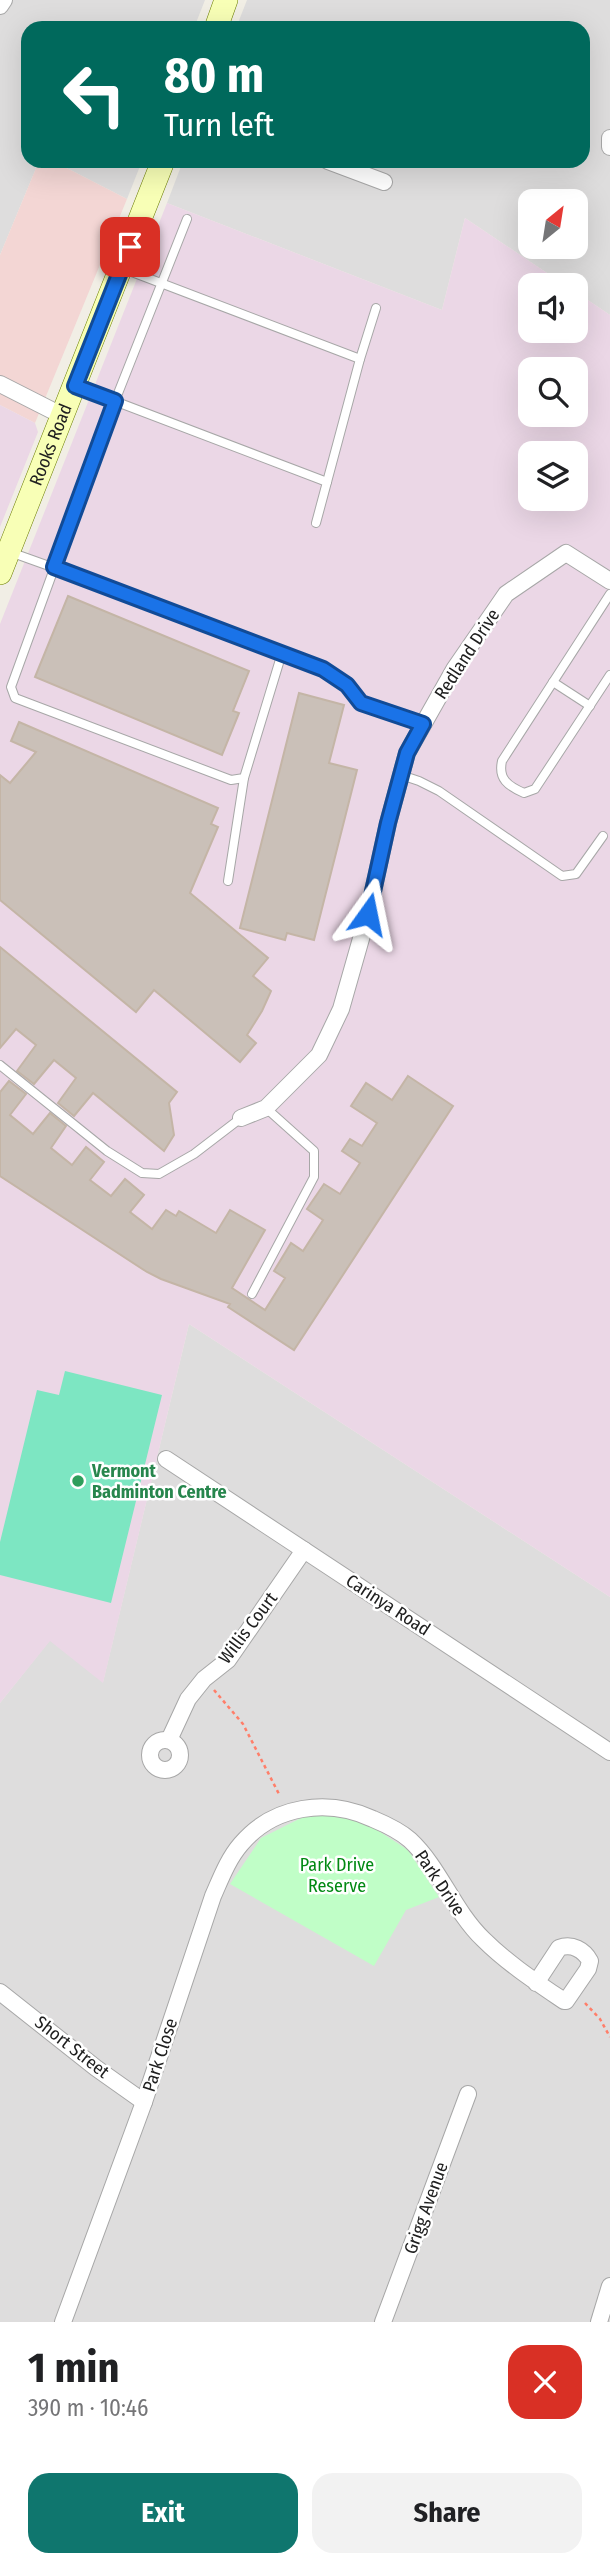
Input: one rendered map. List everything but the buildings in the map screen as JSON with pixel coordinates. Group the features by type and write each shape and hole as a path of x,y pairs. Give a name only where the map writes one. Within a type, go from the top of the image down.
{"street":[{"path":"0,6 4,0"},
{"path":"218,21 226,0"},
{"path":"610,138 610,147"},
{"name":"Rooks Road","path":"0,573 160,168"},
{"path":"347,168 384,182"},
{"path":"0,384 63,416"},
{"name":"Redland Drive","path":"241,1118 266,1108 318,1055 341,1009 368,914 407,753 455,668 506,594 566,553 610,581"},
{"name":"Carinya Road","path":"166,1459 610,1752"},
{"name":"Willis Court","path":"169,1740 188,1699 204,1679 228,1660 304,1550"},
{"name":"Park Drive","path":"288,1812 314,1807 342,1808 376,1820 409,1838 426,1858 463,1918 484,1940 536,1983 564,2001 573,1990"},
{"name":"Park Close","path":"63,2322 144,2102 213,1896 227,1864 250,1835 288,1812"},
{"path":"536,1983 559,1948 571,1947 586,1955 590,1961 588,1969 573,1990"},
{"name":"Short Street","path":"0,1992 144,2102"},
{"name":"Grigg Avenue","path":"383,2322 468,2094"},
{"path":"599,2322 610,2286"}],"lane":[{"path":"187,219 115,401 11,687 15,698 231,780 244,778"},
{"path":"121,268 360,359"},
{"path":"316,523 376,308"},
{"path":"75,386 327,482"},
{"path":"9,551 323,669 347,685 361,703 423,724"},
{"path":"610,594 502,761 500,775 505,782 524,793 535,789 610,675"},
{"path":"229,881 244,778 282,653"},
{"path":"553,681 590,706"},
{"path":"401,775 419,780 439,791 562,876 576,874 603,836"},
{"path":"0,1065 107,1151 142,1173 159,1174 194,1154 241,1118"},
{"path":"252,1294 314,1177 314,1152 266,1108"}],"path":[{"path":"204,1679 243,1724 288,1812"},
{"path":"573,1990 600,2019 610,2037"}],"shaded area":[{"path":"0,0 205,0 197,21 21,21 21,168 36,168 0,255"},
{"path":"247,0 610,0 610,315 588,300 588,273 547,273 526,259 588,259 588,189 518,189 518,254 465,218 442,310 167,203 180,168 590,168 590,21 239,21"},
{"path":"36,168 67,168 127,199 35,423 0,405 0,255"},
{"path":"67,168 139,168 127,199"},
{"path":"167,203 442,310 465,218 518,254 518,259 526,259 547,273 518,273 518,343 588,343 588,300 610,315 610,1597 189,1324 103,1683 50,1641 0,1703 0,624"},
{"path":"0,405 35,423 38,432 0,527"},
{"path":"189,1324 610,1597 610,2322 0,2322 0,1703 50,1640 103,1682"}],"green space":[{"name":"Vermont Badminton Centre","path":"65,1371 162,1395 111,1603 0,1575 0,1542 37,1390 59,1395"},
{"name":"Park Drive Reserve","path":"311,1813 354,1815 408,1850 439,1897 406,1910 374,1966 230,1884 261,1838"}],"place":[{"name":"Vermont Badminton Centre","path":"78,1481"}],"route":[{"path":"130,247 75,386 115,401 54,567 323,669 347,685 361,703 423,724 407,753 368,914"}]}
